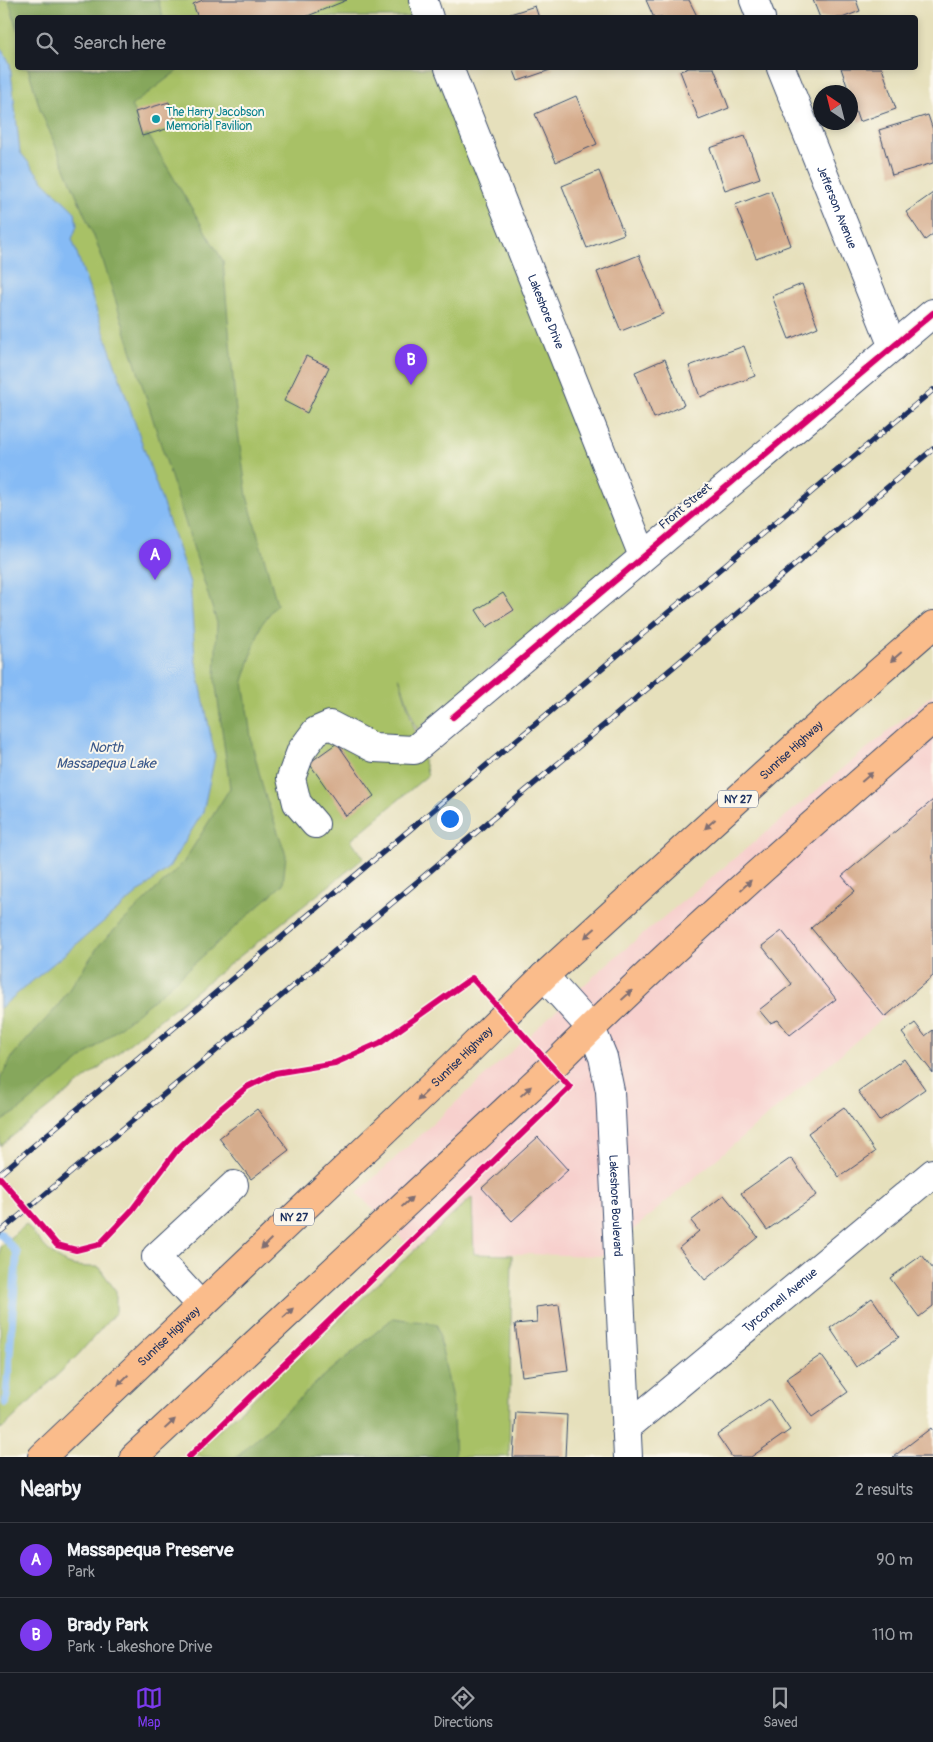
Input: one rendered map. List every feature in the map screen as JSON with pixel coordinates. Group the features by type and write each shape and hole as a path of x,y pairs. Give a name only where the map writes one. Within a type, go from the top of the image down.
{"highway":[{"name":"Sunrise Highway","path":"42,1457 453,1066 544,976 832,713 933,625"},
{"path":"134,1457 791,843 933,720"}],"street":[{"path":"423,0 429,15"},
{"path":"754,0 760,15"},
{"name":"Lakeshore Drive","path":"450,70 643,556"},
{"name":"Jefferson Avenue","path":"782,70 893,347"},
{"name":"Front Street","path":"315,824 297,803 291,778 301,751 316,731 330,725 374,748 414,750 933,313"},
{"name":"Lakeshore Boulevard","path":"544,976 591,1028 603,1058 610,1091 628,1457"},
{"name":"Tyrconnell Avenue","path":"626,1428 933,1173"},
{"path":"200,1306 156,1258 234,1185"}],"shaded area":[{"path":"933,694 933,976 602,1256 414,1251 357,1193 607,964"}],"green space":[{"path":"0,0 411,0 417,15 15,15 15,70 439,70 629,550 417,730 399,677 428,775 351,840 364,858 0,1146"},
{"path":"9,0 158,0 162,15 15,15 15,22"},
{"path":"29,70 177,71 131,106 223,261 237,424 247,496 277,604 261,625 243,681 252,744 264,792 286,855 283,884 164,991 18,1111 0,1122 0,1079 14,1054 57,1007 100,944 183,863 230,788 215,679 217,623 100,251 40,109"},
{"path":"472,1197 474,1254 512,1255 509,1457 190,1457"},
{"path":"26,1224 48,1250 61,1260 76,1266 99,1267 116,1291 116,1312 77,1356 0,1429 0,1246"},
{"path":"393,1318 437,1324 452,1399 455,1457 237,1457 317,1382"}],"water":[{"name":"North Massapequa Lake","path":"0,47 10,64 20,152 44,182 75,212 77,226 72,239 190,583 195,658 215,756 203,812 169,867 0,1008"}],"building":[{"path":"203,0 347,0 310,15 197,15 193,4"},
{"path":"646,0 689,0 696,15 653,15"},
{"path":"813,0 856,0 860,11 850,15 819,15"},
{"path":"535,6 538,15 507,15"},
{"path":"514,70 550,70 518,81"},
{"path":"715,70 729,108 699,120 680,71"},
{"path":"842,70 883,70 896,109 859,122 858,85 847,85"},
{"path":"576,96 597,144 556,162 535,114"},
{"name":"The Harry Jacobson Memorial Pavilion","path":"169,102 177,126 142,136 135,112"},
{"path":"928,115 933,130 933,163 892,175 879,130"},
{"path":"745,136 760,178 725,190 710,148"},
{"path":"599,171 624,234 587,248 562,186"},
{"path":"771,191 791,245 756,258 735,205"},
{"path":"933,193 933,234 925,240 906,212"},
{"path":"639,255 663,314 621,331 597,272"},
{"path":"802,284 818,327 789,339 772,296"},
{"path":"744,346 755,376 700,397 689,366"},
{"path":"306,356 329,367 307,413 284,401"},
{"path":"665,359 684,405 654,418 635,372"},
{"path":"503,593 514,610 487,627 476,610"},
{"path":"337,743 374,796 346,816 309,763"},
{"path":"933,800 933,976 885,1017 811,928 855,891 842,876"},
{"path":"782,931 836,999 790,1035 778,1020 770,1023 759,1010 792,984 762,946"},
{"path":"915,1023 925,1036 933,1030 933,1073 902,1033"},
{"path":"904,1059 925,1089 879,1121 858,1091"},
{"path":"844,1107 875,1152 839,1177 808,1133"},
{"path":"257,1109 289,1150 251,1179 219,1138"},
{"path":"538,1137 568,1170 512,1221 482,1188"},
{"path":"791,1158 817,1195 767,1230 741,1193"},
{"path":"724,1195 758,1237 705,1280 679,1248 699,1231 691,1221"},
{"path":"922,1255 933,1269 933,1306 919,1317 890,1278"},
{"path":"872,1298 899,1337 856,1367 830,1328"},
{"path":"559,1304 568,1370 522,1376 515,1324 537,1322 536,1307"},
{"path":"821,1355 848,1392 812,1417 786,1379"},
{"path":"769,1399 790,1430 751,1457 732,1457 717,1435"},
{"path":"516,1412 567,1415 565,1457 513,1457"},
{"path":"931,1428 933,1431 933,1457 893,1457"}],"waterway":[{"path":"0,1233 17,1253 6,1403"}],"railway":[{"path":"0,1174 933,390"},
{"path":"0,1232 933,449"}],"cycle path":[{"path":"453,717 933,313"},
{"path":"0,1178 57,1245 76,1250 100,1244 132,1210 177,1150 212,1116 247,1087 275,1073 335,1063 380,1043 472,978 570,1087 189,1457"}],"place":[{"name":"The Harry Jacobson Memorial Pavilion","path":"156,119"},
{"name":"Brady Park","path":"411,385"},
{"name":"Massapequa Preserve","path":"155,580"}]}
